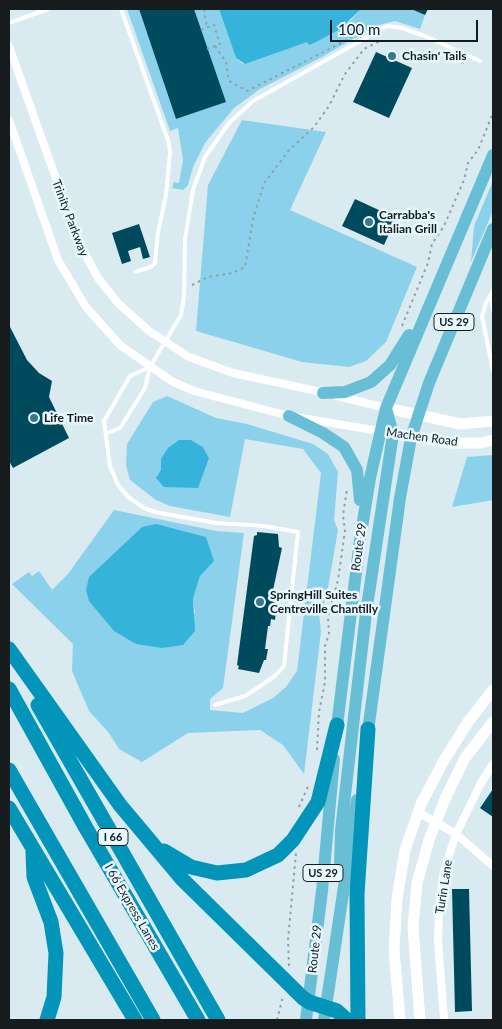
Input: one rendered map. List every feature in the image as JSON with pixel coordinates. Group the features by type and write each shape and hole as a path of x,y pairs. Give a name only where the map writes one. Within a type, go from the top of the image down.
{"highway":[{"path":"9,650 145,837 196,894 309,1002 325,1014 337,1011 347,1020"},
{"name":"I 66","path":"9,650 218,1020"},
{"name":"I 66 Express Lanes","path":"9,689 86,828 198,1020"},
{"path":"145,837 179,861 203,871 217,873 236,872 253,868 278,855 291,843 318,802 337,725"},
{"path":"358,1020 357,894 368,730"},
{"path":"9,770 154,1020"},
{"path":"9,808 134,1020"},
{"path":"33,851 34,877 51,922 56,953 54,997 47,1020"}],"main road":[{"name":"Route 29","path":"306,1020 337,725 360,540 380,431 386,408 428,305 493,155"},
{"name":"Route 29","path":"325,1014 368,730 400,498 411,438 429,382 493,230"},
{"path":"323,393 345,392 363,387 376,378 390,366 428,305"},
{"path":"339,918 341,830 366,614 393,434 386,408"},
{"path":"289,416 337,441 352,459 360,487 360,540"}],"street":[{"name":"Trinity Parkway","path":"9,46 69,219 88,262 109,293 131,317 189,357 233,373 386,408"},
{"name":"Trinity Parkway","path":"9,120 58,260 96,320 120,345 173,382 194,391 289,416 380,431"},
{"name":"Machen Road","path":"386,408 461,424 493,422"},
{"name":"Machen Road","path":"380,431 411,438 450,443 481,443 493,440"},
{"path":"400,1020 394,950 397,899 405,850 418,812 443,762 468,722 493,690"},
{"path":"420,1020 413,927 417,883 436,821 466,758 493,722"},
{"name":"Turin Lane","path":"444,1020 439,974 439,907 444,870 456,834 481,783 493,764"},
{"path":"418,812 456,834 493,866"}],"lane":[{"path":"9,23 48,9"},
{"path":"121,9 169,148 166,194 158,232 155,263 151,267 135,272"},
{"path":"107,433 120,428 145,388 150,367 181,315 185,239 194,190 205,158 222,131 253,101 352,46 373,32 387,26 402,28 480,61"},
{"path":"492,293 493,311"},
{"path":"492,293 482,316 493,371"},
{"path":"150,367 130,376 104,421 114,477 128,497 144,508 216,523 264,526 298,532 284,666 276,675 256,690 245,696 215,705"}],"path":[{"path":"204,9 207,28"},
{"path":"201,30 214,25 220,44 207,49"},
{"path":"184,286 208,277 233,273 245,267 253,219 264,184 290,149 314,127 329,106 346,74 364,49 378,42 369,25 343,42 247,91 229,81 226,62 215,46"},
{"path":"399,331 428,263 432,244 444,226 464,180 468,163 478,150 493,113"},
{"path":"316,756 319,712 325,682 325,646 329,634 328,616 338,580 345,531 343,515 347,489"},
{"path":"298,809 310,781"},
{"path":"276,1020 280,1000 290,975 288,940 296,851 291,843"}],"shaded area":[{"path":"127,9 139,9 176,119 225,102 194,9 219,9 236,58 243,64 350,21 361,9 411,9 425,15 420,29 395,21 375,26 322,57 260,89 234,108 205,143 193,167 188,185 183,190 172,188 174,182 179,183 183,160 178,128 170,131"},
{"path":"219,9 361,9 340,29 316,42 309,45 307,42 245,64 236,58"},
{"path":"242,120 326,132 290,210 417,267 386,342 366,361 349,367 302,362 196,331 208,185"},
{"path":"493,181 493,211 471,262 474,226"},
{"path":"167,396 216,418 247,424 313,444 328,454 338,472 334,520 338,530 326,599 319,613 321,632 304,774 283,745 260,730 188,733 142,762 119,749 109,733 89,711 72,671 73,644 12,584 29,572 32,576 39,571 52,590 68,574 114,510 216,531 244,533 223,688 210,699 210,710 243,713 273,698 286,687 297,671 321,473 303,449 245,439 230,517 170,506 156,500 130,480 126,465 127,444 153,402","holes":["191,440 203,447 209,458 156,478","142,527 200,576 193,599 195,614 86,590 90,577"]},
{"path":"179,440 191,440 203,447 209,458 198,488 164,487 156,478 161,470 161,459 168,448"},
{"path":"493,455 493,500 452,507 467,457"},
{"path":"156,524 206,537 214,561 200,576 193,599 195,631 183,645 162,648 136,644 114,631 89,601 86,590 89,577 142,527"}],"building":[{"path":"139,9 194,9 226,102 176,119"},
{"path":"411,9 428,9 425,15"},
{"path":"376,52 412,68 389,118 353,102"},
{"name":"Carrabba's Italian Grill","path":"355,199 396,218 384,245 342,226"},
{"path":"139,224 150,257 143,259 140,247 128,251 131,261 122,264 112,233"},
{"name":"Life Time","path":"9,325 27,360 39,373 52,381 49,397 69,438 13,468 9,461"},
{"name":"SpringHill Suites Centreville Chantilly","path":"257,532 278,534 279,547 282,548 272,595 274,596 273,602 277,603 275,620 271,619 270,626 268,626 265,649 268,649 266,660 264,660 259,673 238,669 239,666 237,665 254,536 257,535"},
{"path":"493,789 493,817 480,808"},
{"path":"452,889 469,889 472,1011 455,1012"}],"place":[{"name":"Chasin' Tails","path":"392,56"},
{"name":"Carrabba's Italian Grill","path":"369,222"},
{"name":"Life Time","path":"34,418"},
{"name":"SpringHill Suites Centreville Chantilly","path":"260,602"}]}
